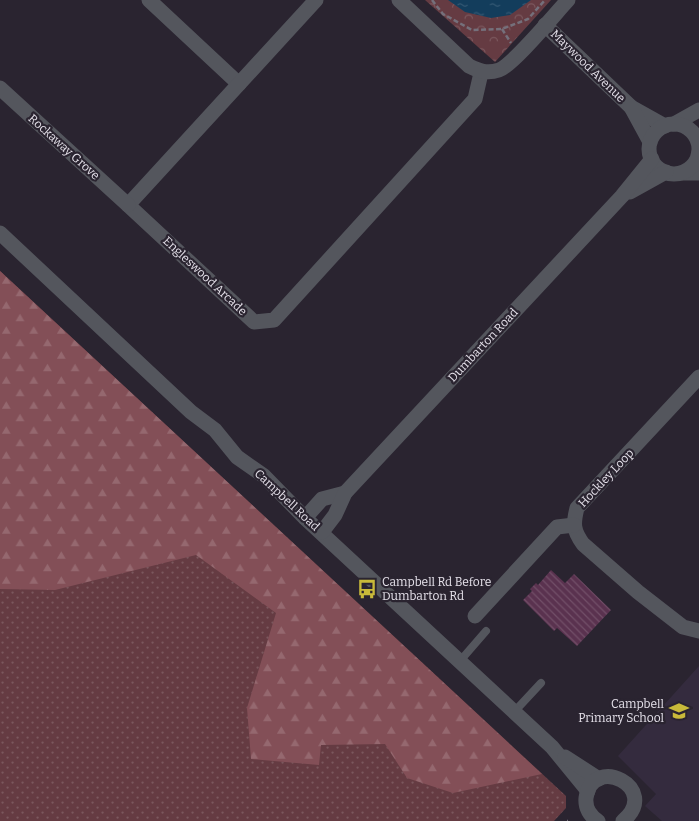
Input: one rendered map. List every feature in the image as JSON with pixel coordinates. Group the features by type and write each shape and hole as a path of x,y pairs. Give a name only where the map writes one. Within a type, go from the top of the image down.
{"street":[{"path":"149,0 239,84"},
{"path":"128,205 316,0"},
{"path":"400,0 469,66 481,72 500,70 518,55 568,0"},
{"name":"Maywood Avenue","path":"545,25 631,107 650,142"},
{"name":"Engleswood Arcade","path":"128,205 254,322 274,320 475,99 481,72"},
{"name":"Rockaway Grove","path":"0,88 128,205"},
{"name":"Maywood Avenue","path":"631,107 669,125"},
{"path":"699,110 658,130 650,142 650,151 656,166 674,174 699,173"},
{"path":"669,125 682,125 697,132 699,153 696,161 682,173"},
{"name":"Dumbarton Road","path":"322,532 335,515 344,493 622,196 652,159"},
{"name":"Dumbarton Road","path":"622,196 666,172"},
{"name":"Campbell Road","path":"0,234 184,405 215,430 237,457 264,476 305,518 552,747 588,791"},
{"name":"Hockley Loop","path":"574,525 577,508 699,378"},
{"name":"Dumbarton Road","path":"305,518 322,499 344,493"},
{"path":"475,616 556,528 574,525 577,535 583,544 638,592 683,627 699,631"},
{"name":"Campbell Road","path":"552,747 599,779"},
{"path":"598,821 590,814 587,808 588,791 599,779 614,776 627,783 631,789 634,803 642,821"},
{"path":"623,821 629,816 634,803"},
{"path":"578,821 587,808"}],"lane":[{"path":"460,661 486,631"},
{"path":"514,712 540,683"}],"path":[{"path":"432,0 443,14 472,30 502,29 528,19 544,0"}],"shaded area":[{"name":"Campbell Primary School","path":"699,666 699,821 662,821 645,806 656,794 618,756"}],"green space":[{"path":"425,0 551,0 495,62"},
{"path":"0,271 566,796 566,808 554,821 0,821"},
{"path":"0,271 542,774 453,793 407,778 385,744 321,745 319,765 251,759 247,708 276,613 196,555 55,590 0,589"}],"water":[{"path":"448,0 531,0 510,15 491,18 465,12"}],"building":[{"path":"551,570 565,583 574,574 611,610 577,646 557,628 554,631 523,600 532,591 530,589 536,583 538,585"}],"place":[{"name":"Campbell Rd Before Dumbarton Rd","path":"367,589"},
{"name":"Campbell Primary School","path":"679,711"}]}
